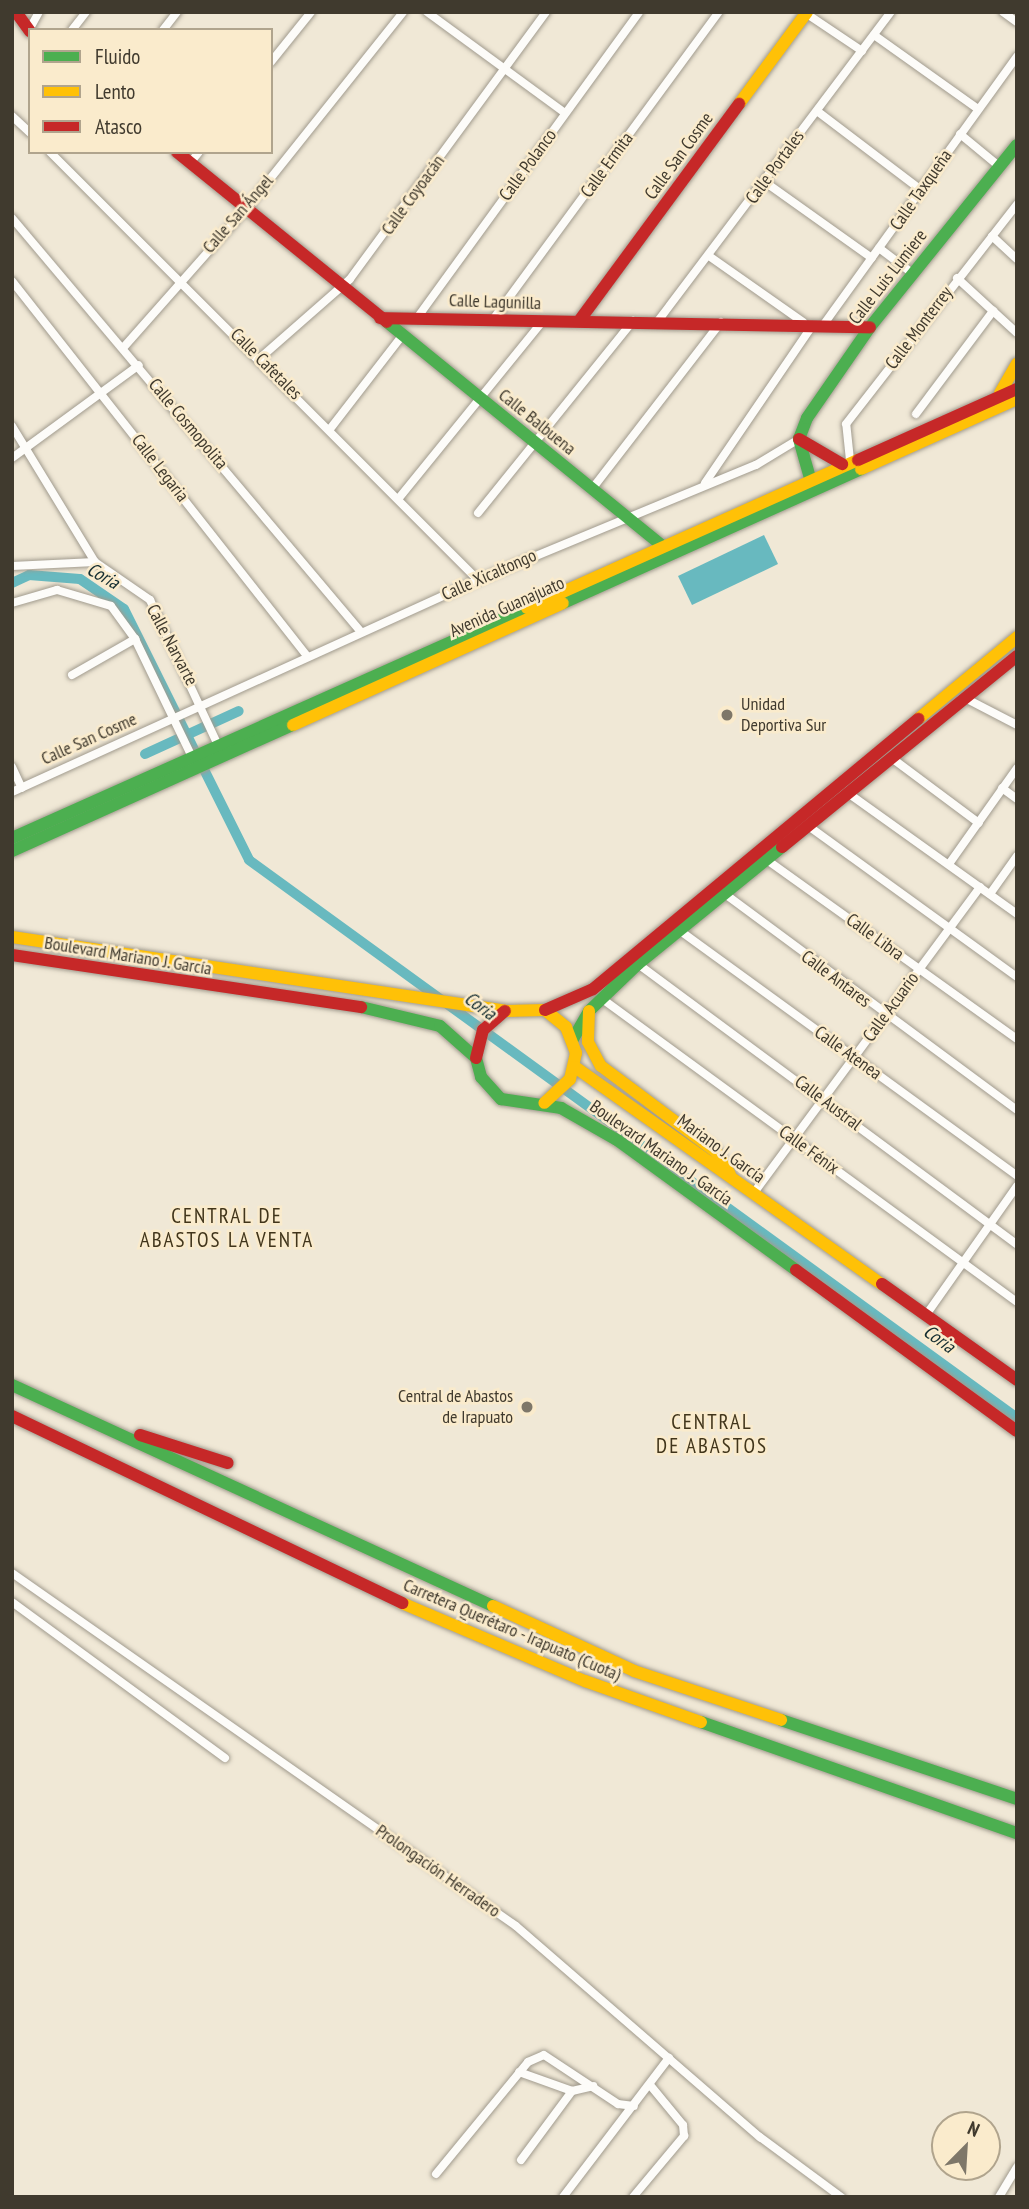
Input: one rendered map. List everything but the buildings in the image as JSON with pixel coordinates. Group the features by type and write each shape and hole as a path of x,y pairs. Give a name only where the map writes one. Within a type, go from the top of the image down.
{"main road":[{"path":"12,19 17,13 28,29"},
{"name":"Calle San Cosme","path":"579,321 806,13"},
{"name":"Calle Luis Lumiere","path":"799,439 870,327 1017,145"},
{"path":"179,154 380,318"},
{"name":"Calle Lagunilla","path":"380,318 814,323 870,327"},
{"name":"Calle Balbuena","path":"380,318 672,554"},
{"path":"1000,393 1015,367"},
{"path":"1015,367 1016,393"},
{"name":"Avenida Guanajuato","path":"12,838 214,744 1000,393 1016,393"},
{"name":"Avenida Guanajuato","path":"214,744 672,554 1016,393"},
{"path":"799,439 846,462"},
{"path":"799,439 810,478"},
{"path":"544,1102 557,1095 573,1073 573,1039 589,1011 601,998 972,672 1017,637"},
{"path":"476,1058 477,1044 492,1019 505,1010 545,1010 593,989 721,890 767,860 1016,658"},
{"path":"972,672 984,685"},
{"name":"Avenida Guanajuato","path":"12,851 193,754"},
{"name":"Boulevard Mariano J. García","path":"12,937 409,992 505,1010"},
{"name":"Boulevard Mariano J. García","path":"12,955 400,1013 440,1026 476,1058 481,1077 501,1099 544,1102 617,1140 1017,1431"},
{"path":"545,1010 573,1039"},
{"path":"589,1011 588,1042 601,1066 716,1152 736,1183"},
{"name":"Mariano J. García","path":"573,1073 752,1194 1017,1380"},
{"name":"Carretera Querétaro - Irapuato (Cuota)","path":"12,1385 634,1671 1017,1799"},
{"path":"55,1405 228,1463"},
{"name":"Carretera Querétaro - Irapuato (Cuota)","path":"12,1416 424,1613 585,1681 1017,1833"}],"street":[{"path":"30,28 39,12"},
{"path":"74,28 86,12"},
{"path":"165,28 177,12"},
{"path":"273,60 311,12"},
{"name":"Calle San Ángel","path":"123,348 181,279 246,209 403,12"},
{"path":"427,12 565,113"},
{"name":"Calle Coyoacán","path":"259,359 341,286 546,12"},
{"name":"Calle Polanco","path":"417,318 639,12"},
{"name":"Calle Ermita","path":"494,318 719,12"},
{"name":"Calle Portales","path":"658,321 891,12"},
{"path":"1003,12 1017,22"},
{"path":"806,13 862,51"},
{"path":"874,35 978,109"},
{"name":"Calle Taxqueña","path":"703,485 814,323 872,258 1017,56"},
{"path":"817,111 921,190"},
{"path":"12,116 28,131"},
{"path":"960,134 1000,167"},
{"name":"Calle Cafetales","path":"52,154 181,279 478,580"},
{"path":"190,163 197,154"},
{"path":"765,182 872,258"},
{"name":"Calle Monterrey","path":"846,462 846,424 1017,204"},
{"name":"Calle Cosmopolita","path":"12,218 139,365 361,632"},
{"path":"992,236 1017,259"},
{"path":"879,248 912,273"},
{"path":"709,256 814,323"},
{"path":"957,278 1017,333"},
{"name":"Calle Legaria","path":"12,281 307,656"},
{"path":"916,414 993,311"},
{"path":"399,498 543,321"},
{"path":"478,513 632,321"},
{"path":"592,489 721,322"},
{"path":"330,429 402,336"},
{"path":"12,458 139,365"},
{"name":"Calle Narvarte","path":"12,426 95,562 150,600 202,708 214,744"},
{"name":"Calle Xicaltongo","path":"179,719 307,656 478,580 625,516 756,465 799,439"},
{"path":"12,566 95,562"},
{"name":"Calle Narvarte","path":"12,603 57,590 82,594 111,606 135,639 179,719 193,754"},
{"path":"72,675 135,639"},
{"path":"1004,647 1016,658"},
{"path":"965,698 1017,725"},
{"name":"Calle San Cosme","path":"12,792 179,719"},
{"path":"893,759 979,823"},
{"path":"12,767 22,788"},
{"path":"949,864 1017,768"},
{"path":"1002,788 1017,799"},
{"path":"848,793 1017,914"},
{"path":"807,825 1017,977"},
{"path":"990,894 1017,856"},
{"name":"Calle Libra","path":"767,860 1017,1039"},
{"name":"Calle Acuario","path":"752,1194 980,887"},
{"name":"Calle Antares","path":"721,890 886,1016 1017,1110"},
{"name":"Calle Atenea","path":"679,930 1017,1176"},
{"name":"Calle Austral","path":"638,964 1017,1244"},
{"name":"Calle Fénix","path":"601,998 1017,1302"},
{"path":"926,1315 1017,1186"},
{"name":"Prolongación Herradero","path":"12,1573 516,1926 669,2058 841,2197"},
{"path":"12,1602 225,1758"},
{"path":"436,2174 519,2072 544,2055 618,2104 634,2106"},
{"path":"563,2197 669,2058"},
{"path":"519,2072 572,2091 593,2086"},
{"path":"633,2197 684,2136 684,2125 650,2085"},
{"path":"521,2160 572,2091"},
{"path":"999,2197 1017,2167"}],"water":[{"path":"764,535 778,564 692,605 678,576"}],"waterway":[{"name":"Coria","path":"12,583 29,575 80,579 124,609 249,860 1017,1418"},
{"path":"145,754 239,711"}],"traffic: fast":[{"path":"810,478 799,439 807,418 870,327 1017,145"},
{"path":"387,322 666,549"},
{"path":"563,603 861,469"},
{"path":"12,838 527,608"},
{"path":"12,851 293,725"},
{"path":"573,1039 589,1011 638,964 782,847"},
{"path":"361,1007 440,1026 476,1058 481,1077 501,1099 561,1108 617,1140 796,1270"},
{"path":"12,1385 493,1606"},
{"path":"781,1720 1017,1799"},
{"path":"701,1722 1017,1833"}],"traffic: slow":[{"path":"739,104 807,12"},
{"path":"1000,393 1017,363"},
{"path":"861,469 1017,399"},
{"path":"527,608 858,460"},
{"path":"293,725 563,603"},
{"path":"918,719 1017,637"},
{"path":"12,937 505,1011 545,1010 566,1027 576,1053 570,1079 544,1103"},
{"path":"589,1011 588,1042 601,1066 716,1152 730,1174"},
{"path":"575,1067 882,1284"},
{"path":"402,1603 585,1681 701,1722"},
{"path":"493,1606 634,1671 781,1720"}],"traffic: jam":[{"path":"16,12 28,28"},
{"path":"579,321 739,104"},
{"path":"179,154 387,322"},
{"path":"380,318 870,327"},
{"path":"858,460 1017,389"},
{"path":"799,439 842,464"},
{"path":"782,847 1017,656"},
{"path":"545,1010 593,989 918,719"},
{"path":"12,955 361,1007"},
{"path":"476,1058 483,1030 505,1011"},
{"path":"796,1270 1017,1431"},
{"path":"882,1284 1017,1380"},
{"path":"12,1416 402,1603"},
{"path":"140,1435 228,1463"}],"place":[{"name":"Unidad Deportiva Sur","path":"727,715"},
{"name":"Central de Abastos de Irapuato","path":"527,1407"}],"district":[{"name":"CENTRAL DE ABASTOS LA VENTA","path":"227,1228"},
{"name":"CENTRAL DE ABASTOS","path":"712,1434"}]}
